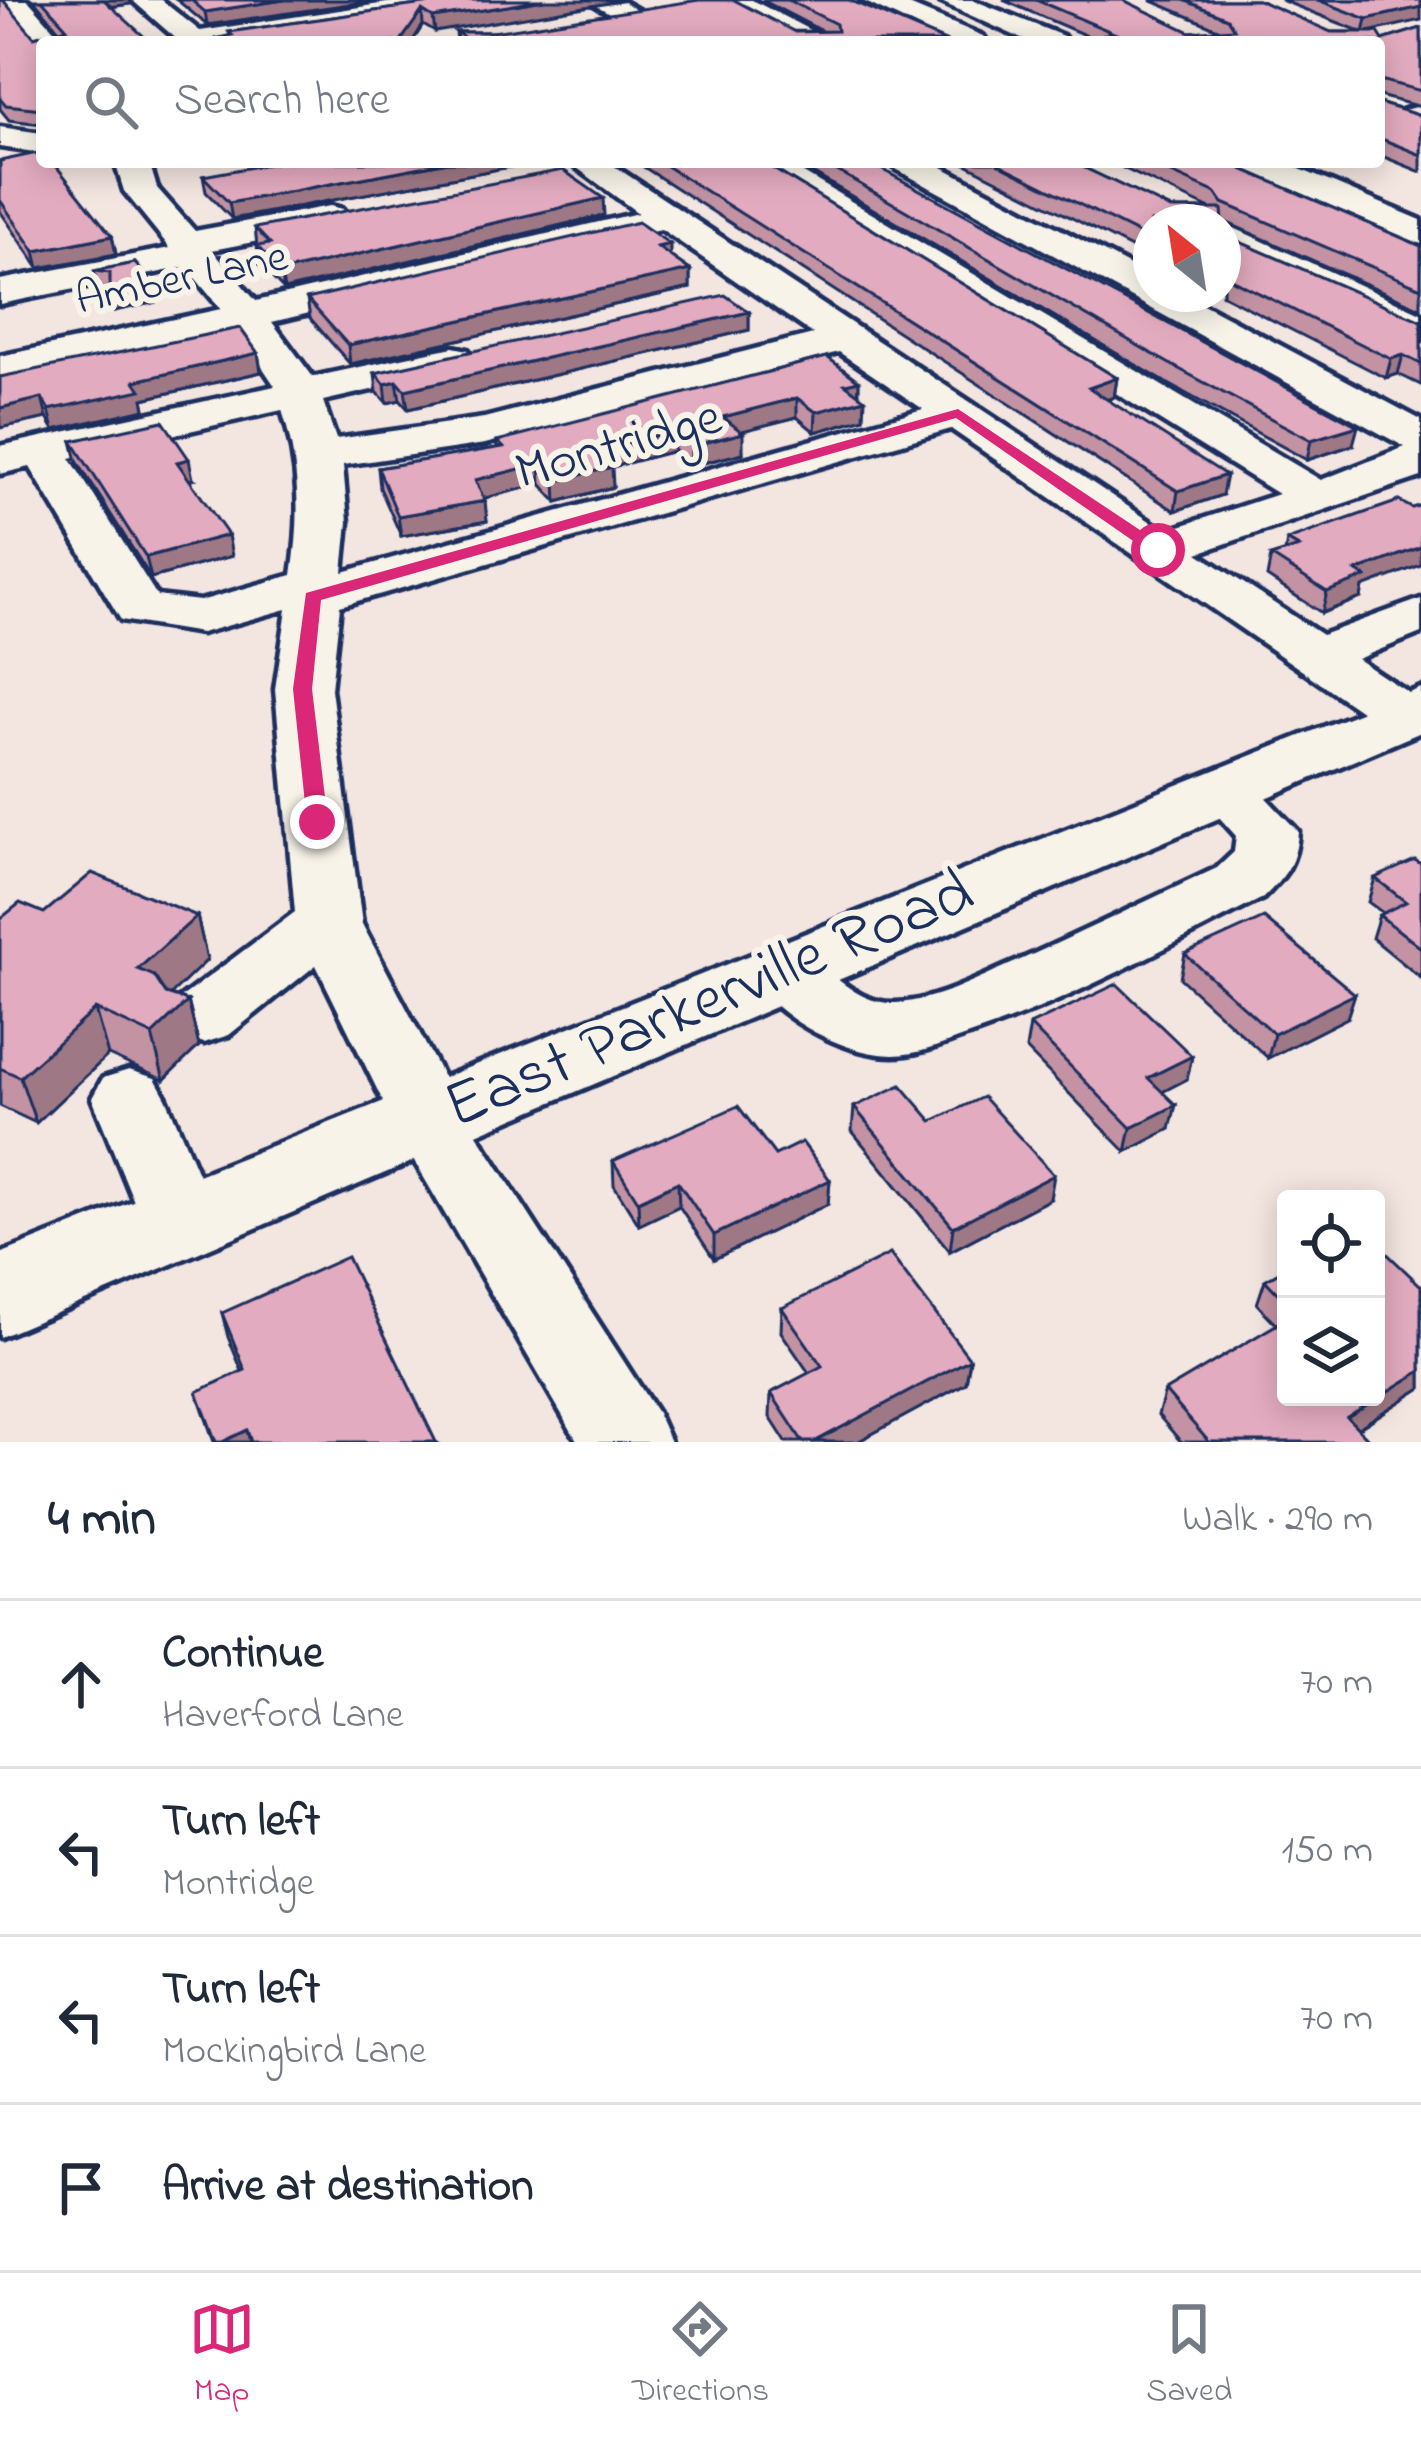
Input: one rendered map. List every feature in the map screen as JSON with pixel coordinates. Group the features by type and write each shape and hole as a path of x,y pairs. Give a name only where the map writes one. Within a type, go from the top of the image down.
{"main road":[{"name":"East Parkerville Road","path":"0,1297 1413,711"}],"street":[{"path":"13,0 45,36"},
{"path":"227,36 460,0"},
{"path":"731,0 806,36"},
{"path":"874,0 959,36"},
{"path":"950,0 1038,36"},
{"path":"153,6 189,36"},
{"path":"153,6 206,7"},
{"path":"578,20 612,6 664,6"},
{"path":"612,6 669,36"},
{"path":"1385,103 1421,92"},
{"path":"1385,107 1421,121"},
{"path":"134,168 141,191 247,315 299,393 319,455 324,522 303,689 328,921 428,1120 626,1442"},
{"path":"575,168 665,218 1316,656 1413,711"},
{"path":"771,168 1316,497"},
{"path":"919,168 1133,282"},
{"path":"1269,168 1421,233"},
{"path":"966,193 1012,182"},
{"path":"0,251 11,290 366,209"},
{"name":"Amber Lane","path":"0,369 665,218"},
{"path":"1241,243 1421,328"},
{"path":"724,298 769,287"},
{"path":"1188,312 1421,438"},
{"path":"319,455 485,431 844,338"},
{"path":"21,454 500,348"},
{"name":"Montridge","path":"21,454 139,609 201,617 313,591 958,413"},
{"path":"1158,550 1408,466 1421,457"},
{"path":"1316,656 1421,615"},
{"path":"779,971 834,1015 897,1030 974,1006 1240,883 1265,859 1267,831 1225,789"},
{"path":"204,1017 328,921"},
{"path":"129,1097 180,1222"}],"building":[{"path":"3,0 36,36 36,108 6,105 0,98"},
{"path":"42,0 104,0 143,36 38,36 67,28"},
{"path":"191,0 284,0 205,12"},
{"path":"452,0 544,0 433,18 422,11 404,36 228,36 232,35 229,32"},
{"path":"699,0 734,0 795,32 837,31 836,24 788,0 849,0 933,36 462,36 456,32 493,32"},
{"path":"1036,0 1123,0 1190,32 1234,29 1227,18 1184,0 1258,0 1331,32 1378,32 1380,36 1107,34 1114,33"},
{"path":"1318,0 1421,0 1421,7 1367,19"},
{"path":"1421,28 1421,91 1385,81 1385,39"},
{"path":"1385,105 1421,116 1421,155 1385,140"},
{"path":"36,153 36,168 58,168 112,236 35,251 0,200 0,161"},
{"path":"247,168 416,168 229,203 203,176"},
{"path":"669,168 772,168 1117,378 1089,388 1226,475 1178,491"},
{"path":"832,168 879,168 1133,305 1133,312 1146,312 1358,426 1311,440 1168,363"},
{"path":"1007,168 1085,168 1160,204 1133,204 1133,231"},
{"path":"1160,168 1240,168 1421,246 1421,288 1241,211 1241,204 1223,203 1216,193"},
{"path":"563,170 603,198 281,272 257,246 270,244 255,228"},
{"path":"638,222 670,244 657,247 690,270 348,345 307,299"},
{"path":"1241,242 1421,321 1421,364 1403,355 1391,359 1241,284"},
{"path":"135,263 152,284 110,293 110,273 94,271"},
{"path":"725,295 749,312 405,390 397,381 385,384 375,373"},
{"path":"240,328 258,353 135,381 141,390 49,410 42,398 0,408 0,377"},
{"path":"827,357 859,381 845,384 865,399 816,412 797,398 723,417 743,433 691,446 673,431 596,451 612,467 556,481 540,464 475,480 485,501 398,516 378,468 503,447 497,441"},
{"path":"163,421 189,459 177,462 228,535 146,557 72,441"},
{"path":"1399,501 1412,508 1421,505 1421,547 1356,571 1366,577 1327,592 1271,556 1299,547 1287,540"},
{"path":"1415,860 1421,864 1421,948 1379,915 1406,902 1375,878"},
{"path":"92,873 197,916 138,969 154,976 166,994 188,1001 152,1035 95,1009 20,1077 0,1068 0,919 20,903 44,913"},
{"path":"1264,918 1355,994 1274,1034 1185,954"},
{"path":"1117,984 1192,1056 1148,1078 1176,1105 1131,1128 1030,1025"},
{"path":"901,1085 932,1121 983,1097 1054,1175 953,1227 854,1107"},
{"path":"738,1106 775,1155 802,1142 830,1180 714,1235 678,1182 638,1201 613,1161"},
{"path":"1385,1252 1421,1286 1421,1371 1385,1393"},
{"path":"890,1254 970,1359 814,1442 803,1442 771,1393 822,1366 782,1308"},
{"path":"347,1257 436,1442 251,1442 247,1430 216,1442 197,1392 245,1370 222,1313"},
{"path":"1277,1273 1277,1293 1265,1280"},
{"path":"1277,1324 1277,1406 1365,1406 1347,1417 1371,1442 1209,1442 1165,1391"}],"route":[{"path":"317,822 303,689 313,597 958,413 1158,550"}]}
